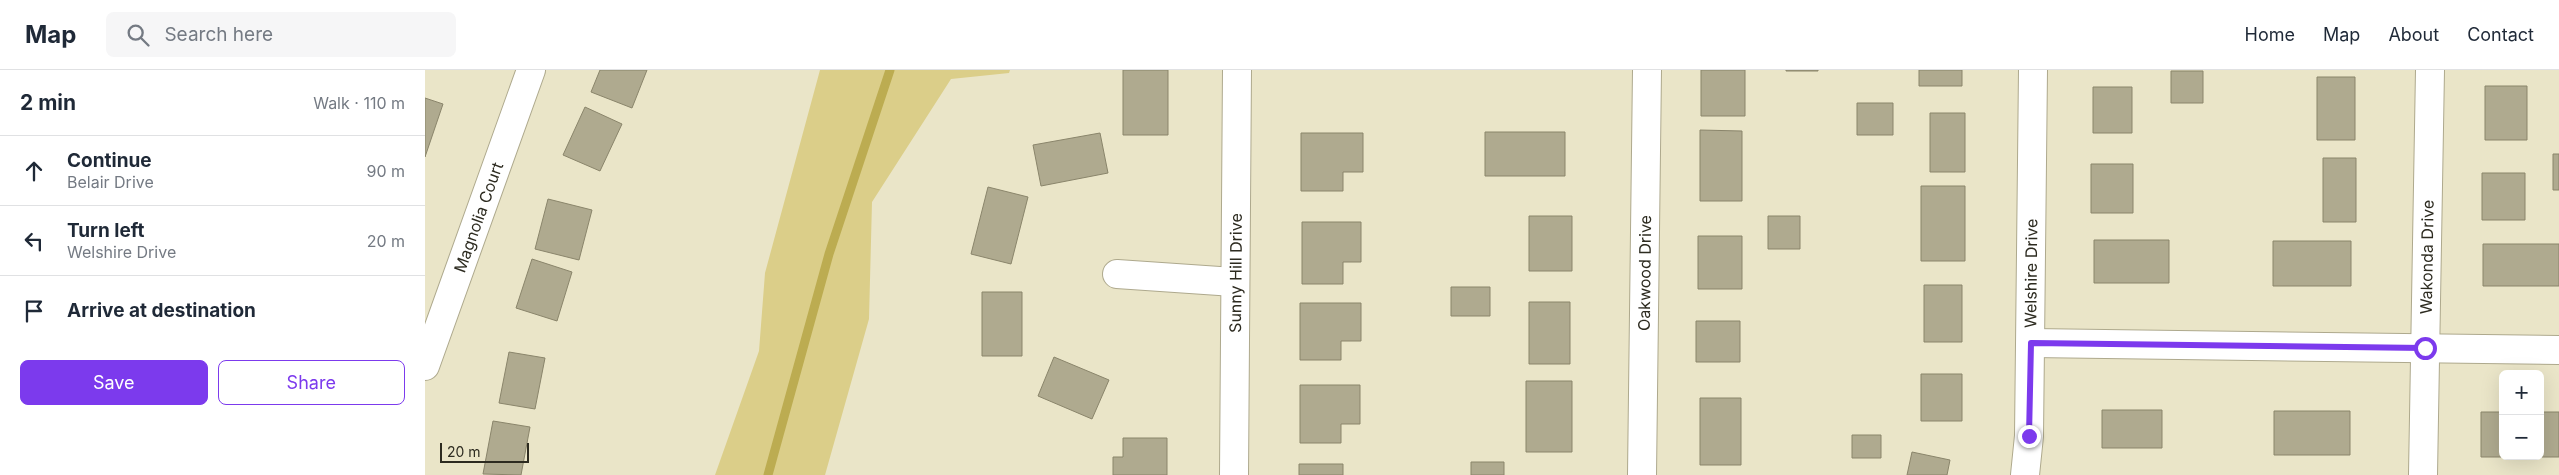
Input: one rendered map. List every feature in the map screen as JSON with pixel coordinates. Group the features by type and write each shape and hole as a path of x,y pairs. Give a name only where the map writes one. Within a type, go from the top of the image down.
{"street":[{"name":"Magnolia Court","path":"425,366 435,308 531,70"},
{"name":"Sunny Hill Drive","path":"1234,475 1237,70"},
{"name":"Oakwood Drive","path":"1643,475 1647,70"},
{"name":"Welshire Drive","path":"2025,475 2029,436 2031,343 2033,70"},
{"name":"Wakonda Drive","path":"2423,475 2430,70"},
{"path":"1117,274 1234,282"},
{"path":"2031,343 2559,350"}],"shaded area":[{"path":"820,70 1010,70 1009,73 951,79 872,202 869,319 825,475 715,475 759,351 765,273"}],"building":[{"path":"600,70 647,70 632,108 591,92"},
{"path":"1123,70 1168,70 1168,135 1123,135"},
{"path":"1701,70 1745,70 1745,116 1701,116"},
{"path":"1818,70 1818,71 1786,71"},
{"path":"1919,70 1962,70 1962,86 1919,86"},
{"path":"2171,71 2203,71 2203,103 2171,103"},
{"path":"2317,77 2355,77 2355,140 2317,140"},
{"path":"2485,86 2527,86 2527,140 2485,140"},
{"path":"2093,87 2132,87 2132,133 2093,133"},
{"path":"425,98 443,104 425,157"},
{"path":"1857,103 1893,103 1893,135 1857,135"},
{"path":"585,107 622,124 600,171 563,155"},
{"path":"1930,113 1965,113 1965,172 1930,172"},
{"path":"1700,130 1742,131 1742,201 1700,201"},
{"path":"1485,132 1565,132 1565,176 1485,176"},
{"path":"1100,133 1108,173 1041,186 1033,145"},
{"path":"1301,133 1363,133 1363,172 1343,172 1343,191 1301,191"},
{"path":"2553,154 2559,154 2559,190 2553,190"},
{"path":"2323,158 2356,158 2356,222 2323,222"},
{"path":"2091,164 2133,164 2133,213 2091,213"},
{"path":"2482,173 2525,173 2525,220 2482,220"},
{"path":"1921,186 1965,186 1965,261 1921,261"},
{"path":"988,187 1028,197 1011,264 971,254"},
{"path":"548,199 592,210 579,260 535,249"},
{"path":"1529,216 1572,216 1572,271 1529,271"},
{"path":"1768,216 1800,216 1800,249 1768,249"},
{"path":"1302,222 1361,222 1361,262 1343,262 1343,284 1302,284"},
{"path":"1698,236 1742,236 1742,289 1698,289"},
{"path":"2094,240 2169,240 2169,283 2094,283"},
{"path":"2273,241 2351,241 2351,286 2273,286"},
{"path":"2483,244 2559,244 2559,286 2483,286"},
{"path":"532,259 572,272 557,321 516,308"},
{"path":"1924,285 1962,285 1962,342 1924,342"},
{"path":"1451,287 1490,287 1490,316 1451,316"},
{"path":"982,292 1022,292 1022,356 982,356"},
{"path":"1529,302 1570,302 1570,364 1529,364"},
{"path":"1300,303 1361,303 1361,341 1341,341 1341,360 1300,360"},
{"path":"1696,321 1740,321 1740,362 1696,362"},
{"path":"509,352 545,358 535,409 499,403"},
{"path":"1054,357 1109,380 1092,419 1038,396"},
{"path":"1921,374 1962,374 1962,421 1921,421"},
{"path":"1526,381 1572,381 1572,452 1526,452"},
{"path":"1300,385 1360,385 1360,424 1341,424 1341,443 1300,443"},
{"path":"1700,398 1741,398 1741,465 1700,465"},
{"path":"2102,410 2162,410 2162,448 2102,448"},
{"path":"2274,411 2350,411 2350,455 2274,455"},
{"path":"2481,412 2499,412 2499,457 2481,457"},
{"path":"2544,412 2559,412 2559,457 2544,457"},
{"path":"493,421 530,427 521,475 483,474"},
{"path":"1852,435 1881,435 1881,458 1852,458"},
{"path":"1123,438 1167,438 1167,475 1113,475 1113,457 1123,457"},
{"path":"1912,452 1950,460 1947,475 1907,475"},
{"path":"1471,462 1504,462 1504,475 1471,475"},
{"path":"1299,464 1343,464 1343,475 1299,475"}],"waterway":[{"path":"768,475 829,254 890,70"}],"route":[{"path":"2029,436 2031,343 2425,348"}]}
